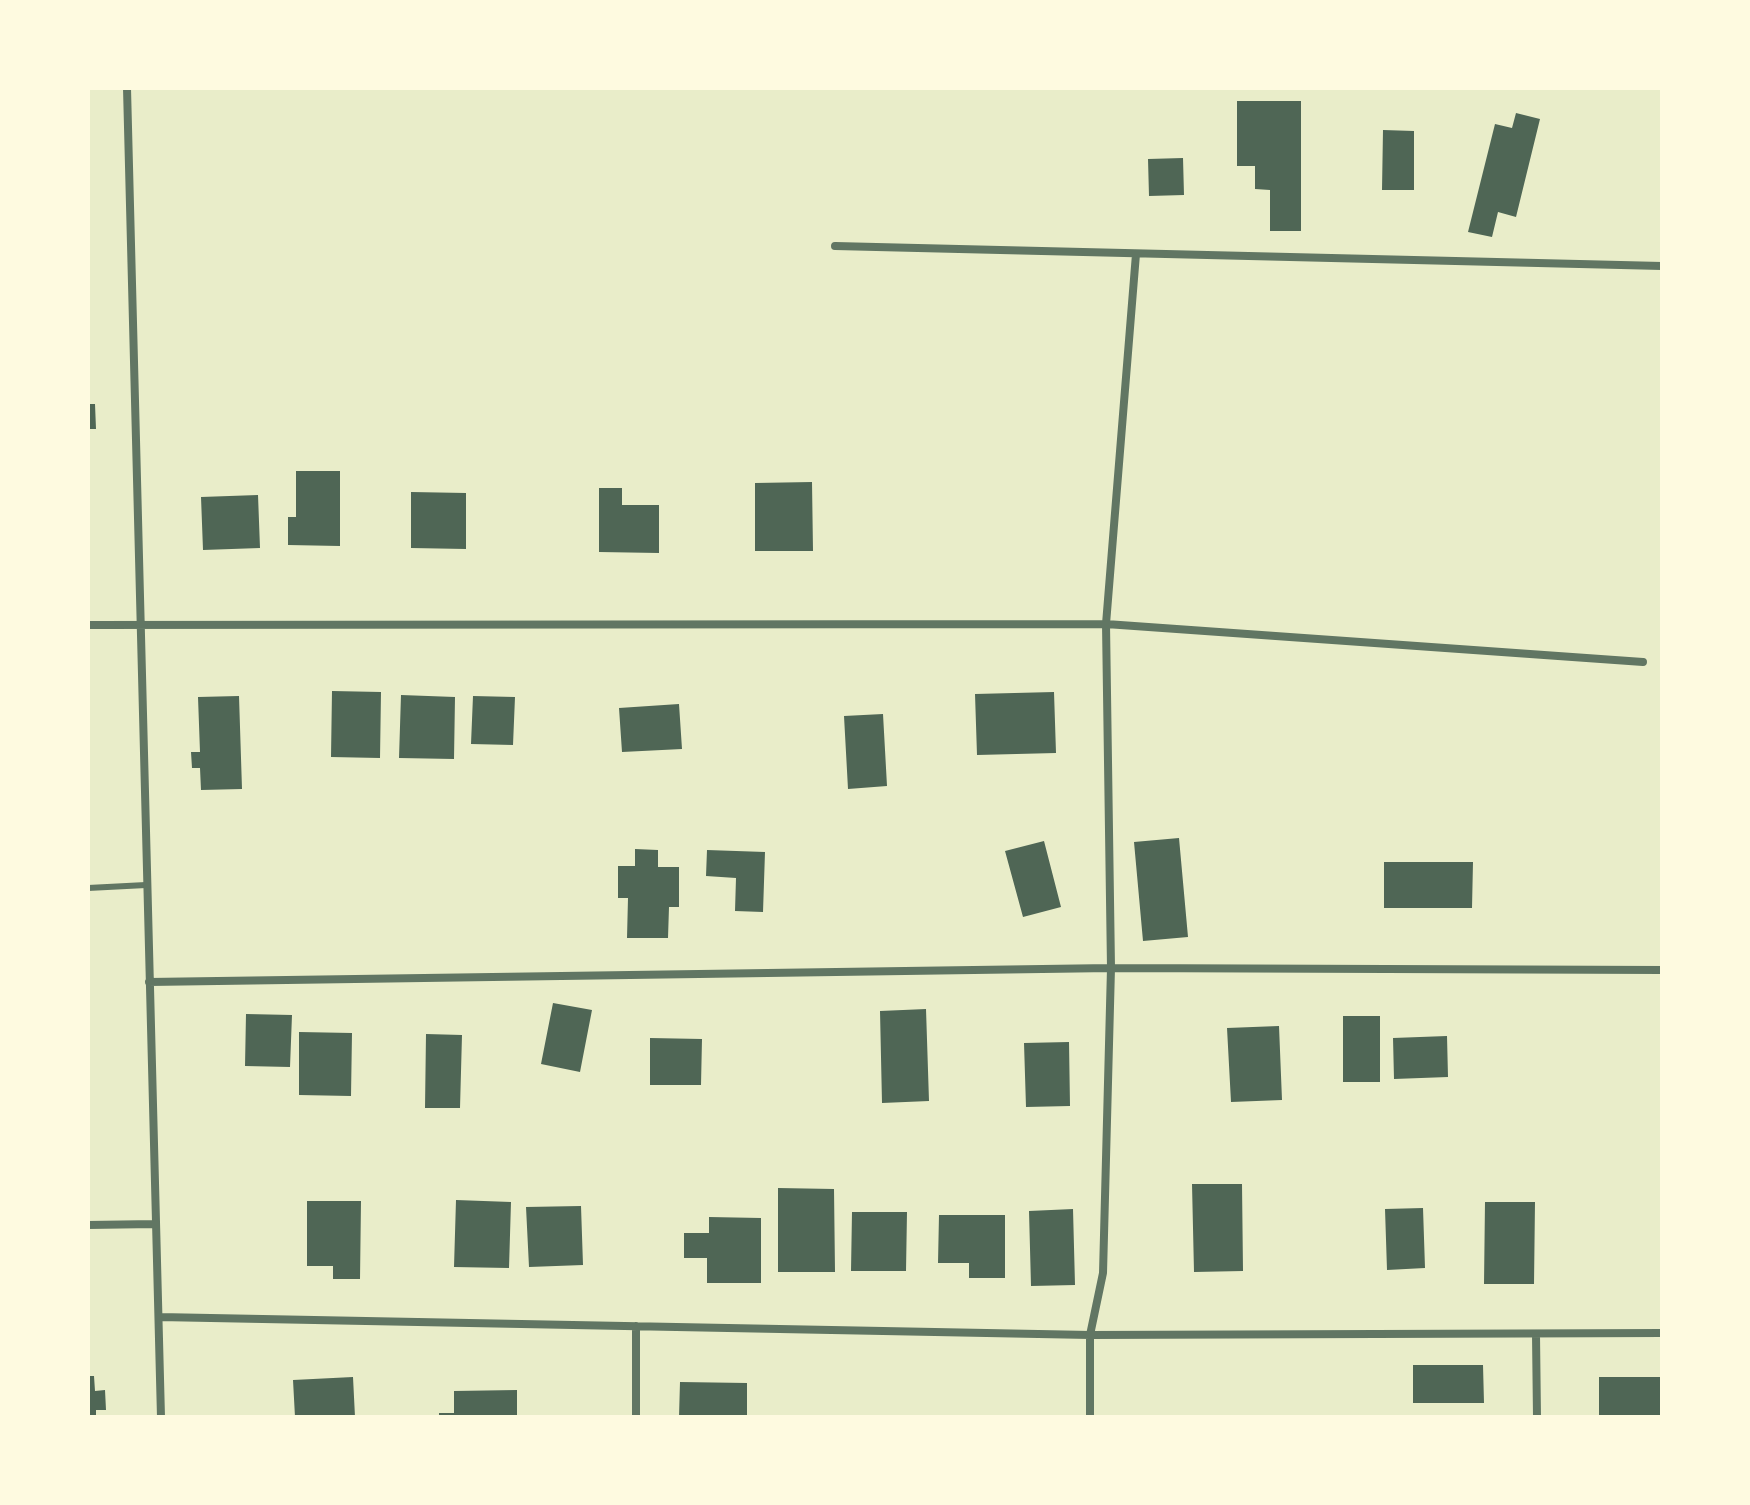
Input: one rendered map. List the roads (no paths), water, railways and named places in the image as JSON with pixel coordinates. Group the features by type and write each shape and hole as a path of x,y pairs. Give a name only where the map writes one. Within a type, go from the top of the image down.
{"street":[{"path":"127,88 161,1417"},
{"path":"835,246 1662,266"},
{"path":"1090,1417 1090,1335 1103,1273 1111,968 1106,624 1136,254"},
{"path":"88,625 1106,624 1643,662"},
{"path":"149,982 1111,968 1662,970"},
{"path":"88,1225 155,1224"},
{"path":"159,1317 1090,1335 1662,1333"},
{"path":"636,1326 636,1417"},
{"path":"1536,1335 1537,1417"}],"lane":[{"path":"88,888 146,885"}]}
